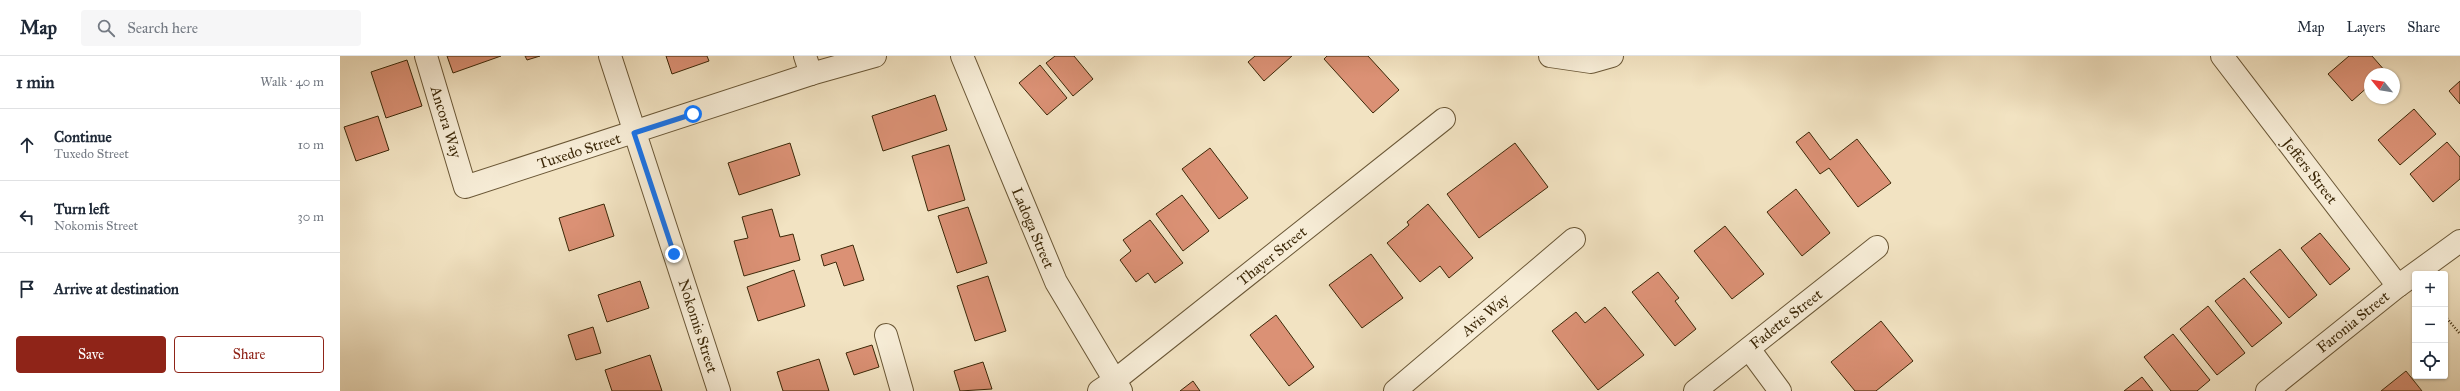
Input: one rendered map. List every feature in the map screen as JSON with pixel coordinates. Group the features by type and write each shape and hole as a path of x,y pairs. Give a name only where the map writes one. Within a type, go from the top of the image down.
{"street":[{"name":"Ancora Way","path":"426,56 465,187"},
{"name":"Nokomis Street","path":"610,56 719,391"},
{"name":"Tuxedo Street","path":"465,187 634,133 808,65 875,56"},
{"name":"Ladoga Street","path":"962,56 1056,282 1111,388"},
{"path":"1550,56 1591,62 1612,56"},
{"name":"Jeffers Street","path":"2222,56 2398,286"},
{"name":"Thayer Street","path":"1111,388 1444,119"},
{"name":"Avis Way","path":"1395,391 1574,239"},
{"name":"Faronia Street","path":"2267,391 2398,286 2460,241"},
{"name":"Fadette Street","path":"1695,391 1877,247"},
{"path":"886,335 902,391"},
{"path":"1749,348 1780,391"}],"path":[{"path":"2448,320 2460,334"}],"building":[{"path":"447,56 501,56 453,73"},
{"path":"525,56 540,56 527,60"},
{"path":"666,56 707,56 709,61 672,74"},
{"path":"1055,56 1074,56 1093,79 1073,96 1046,63"},
{"path":"1255,56 1292,56 1264,81 1248,62"},
{"path":"1327,56 1368,56 1399,90 1373,113 1324,59"},
{"path":"2349,56 2372,56 2382,68 2364,68 2364,90 2352,101 2328,74"},
{"path":"407,60 422,106 386,118 371,72"},
{"path":"1040,65 1067,98 1047,115 1019,83"},
{"path":"2460,81 2460,104 2449,91"},
{"path":"935,95 947,130 883,151 872,116"},
{"path":"2414,109 2436,134 2400,165 2378,140"},
{"path":"378,116 389,150 356,161 344,127"},
{"path":"1809,132 1830,160 1857,139 1891,183 1858,207 1829,168 1820,174 1796,142"},
{"path":"2447,142 2460,157 2460,179 2433,202 2410,174"},
{"path":"790,143 800,175 739,195 728,163"},
{"path":"1515,143 1548,187 1479,238 1447,194"},
{"path":"949,145 965,200 928,211 912,156"},
{"path":"1210,148 1248,198 1219,219 1182,169"},
{"path":"1796,189 1830,233 1802,256 1767,212"},
{"path":"1182,195 1209,231 1183,251 1156,214"},
{"path":"604,204 614,236 569,251 559,218"},
{"path":"1428,204 1473,258 1449,278 1440,266 1420,282 1387,243 1409,225 1407,222"},
{"path":"968,207 987,263 957,273 938,216"},
{"path":"772,209 780,237 793,234 800,260 744,276 734,241 748,238 742,217"},
{"path":"1150,220 1183,263 1155,283 1148,273 1136,282 1120,260 1131,251 1123,240"},
{"path":"1725,226 1764,274 1732,299 1694,251"},
{"path":"2320,233 2350,269 2330,285 2301,248"},
{"path":"853,245 864,280 844,286 836,262 824,266 821,255"},
{"path":"2280,249 2317,295 2289,318 2250,272"},
{"path":"1371,254 1403,298 1362,328 1329,285"},
{"path":"794,270 805,306 758,321 747,287"},
{"path":"1658,272 1679,298 1675,301 1696,329 1675,346 1632,292"},
{"path":"988,276 1006,331 975,341 957,286"},
{"path":"2244,278 2282,323 2252,347 2215,301"},
{"path":"640,281 649,308 607,322 598,295"},
{"path":"2208,306 2245,353 2217,375 2180,329"},
{"path":"1605,307 1644,355 1598,390 1552,331 1576,312 1585,323"},
{"path":"1276,315 1314,367 1289,386 1250,335"},
{"path":"1881,321 1913,361 1876,391 1855,391 1831,362"},
{"path":"593,327 601,353 576,360 568,335"},
{"path":"2173,334 2210,380 2197,391 2171,391 2144,357"},
{"path":"872,345 879,367 854,375 846,353"},
{"path":"650,355 662,391 612,391 605,370"},
{"path":"819,359 829,391 783,391 777,372"},
{"path":"983,362 992,389 960,391 954,371"},
{"path":"2406,371 2422,391 2381,391"},
{"path":"2142,377 2153,391 2124,391"},
{"path":"1193,381 1200,391 1180,391"}],"route":[{"path":"674,254 634,133 693,114"}]}
